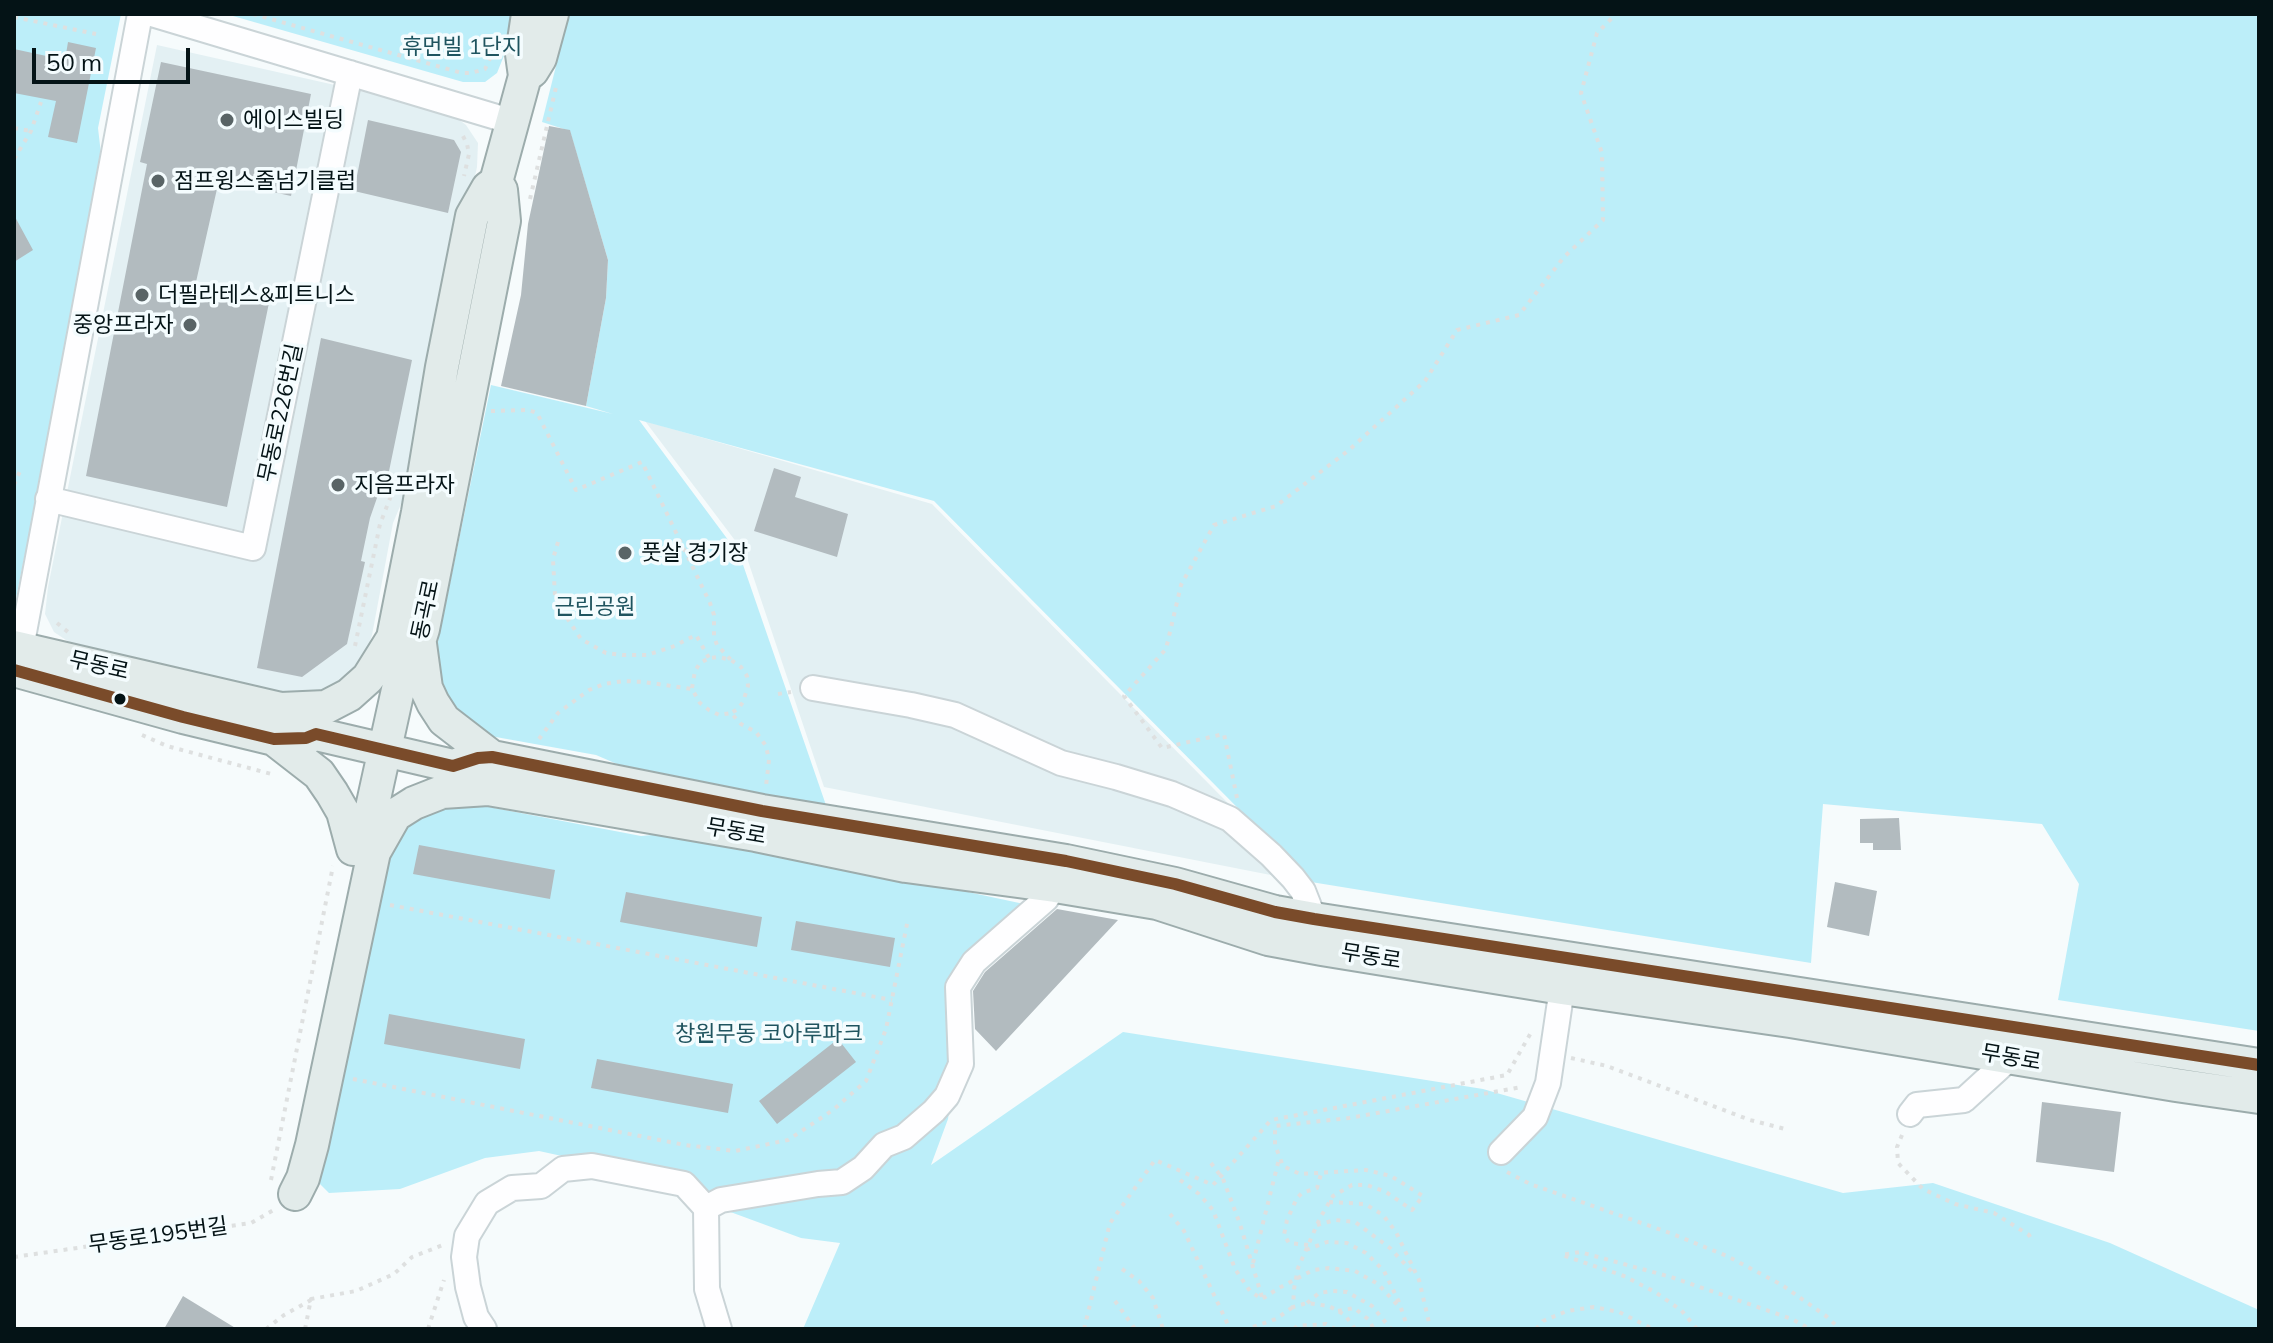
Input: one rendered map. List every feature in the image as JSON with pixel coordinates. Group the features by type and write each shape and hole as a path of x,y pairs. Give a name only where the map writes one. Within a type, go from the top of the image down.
{"main road":[{"name":"동곡로","path":"353,855 370,817 401,676 408,670 406,641 504,221 501,190 496,182 525,76 522,54 528,14"},
{"name":"동곡로","path":"525,76 540,58 552,14"},
{"path":"282,1191 303,1178 327,1074 353,855 343,812 319,774 277,724 326,707 351,694 406,641 433,703 444,720 492,757"},
{"name":"무동로","path":"16,655 277,724 302,719 316,734 453,766 492,757 762,811 1066,861 1175,884 1275,912 1314,919 2259,1065"},
{"path":"453,766 463,776 488,789"},
{"path":"282,1191 293,1176 353,855 395,815 414,803 442,792 488,789"},
{"name":"무동로","path":"488,789 756,835 906,866 1157,903 1268,939 2259,1097"}],"street":[{"path":"16,655 140,14"},
{"path":"152,14 513,122"},
{"name":"무동로226번길","path":"48,499 253,548 350,73"},
{"path":"813,688 955,715 1061,763 1172,794 1230,819 1293,878 1303,891 1314,919"},
{"path":"706,1208 721,1200 842,1182 863,1168 884,1145 904,1137 934,1111 947,1096 961,1064 958,987 974,962 1046,899 1055,886"},
{"path":"1501,1152 1535,1117 1548,1083 1562,988"},
{"path":"1910,1114 1917,1105 1964,1100 2010,1058"},
{"path":"484,1329 476,1317 464,1257 467,1236 487,1203 512,1188 541,1186 563,1169 592,1166 684,1184 706,1208 707,1289 719,1329"}],"path":[{"path":"253,14 462,73 485,69 496,41"},
{"path":"1238,802 1224,734 1162,748 1124,696 1166,649 1181,585 1214,525 1276,506 1349,450 1425,381 1457,330 1519,315 1564,257 1603,220 1602,153 1581,93 1597,33 1616,14"},
{"path":"14,17 96,34"},
{"path":"527,209 559,75"},
{"path":"14,159 31,131 41,102"},
{"path":"14,128 31,131"},
{"path":"463,136 469,154 463,180"},
{"path":"482,411 528,410 537,413 576,490 642,462 710,603 717,645 747,676 748,686 738,709 719,715 700,703 692,689 695,671 700,663 709,658 731,660"},
{"path":"14,485 20,471"},
{"path":"354,650 380,524 399,477"},
{"path":"558,542 553,559 555,596 581,639 606,653 647,655 696,635 709,658"},
{"path":"57,623 76,635"},
{"path":"552,741 539,739 558,713 589,690 604,684 644,682 692,689"},
{"path":"731,713 741,724 756,732 766,746 769,760 766,792"},
{"path":"137,732 167,746 278,775"},
{"path":"282,1191 353,855"},
{"path":"387,905 892,1000"},
{"path":"327,1074 685,1145 735,1151 788,1140 833,1110 866,1081 886,1029 908,919"},
{"path":"1084,1329 1110,1223 1155,1160 1213,1185 1271,1120 1507,1075 1538,1020"},
{"path":"1553,1055 1607,1066 1750,1120 1789,1130"},
{"path":"1293,1307 1296,1279 1307,1248 1333,1196 1352,1185 1367,1185 1386,1192 1412,1210 1423,1196 1391,1176 1366,1170 1300,1174 1283,1166 1275,1145 1275,1126 1349,1118 1548,1083"},
{"path":"1910,1114 1897,1147 1898,1163 1923,1189 1955,1204 1994,1213 2029,1235 2033,1242"},
{"path":"1501,1152 1504,1171 1530,1184 1727,1256 1782,1285 1840,1329"},
{"path":"1252,1266 1280,1158"},
{"path":"1211,1163 1221,1176 1240,1224 1262,1299"},
{"path":"1321,1174 1317,1188 1297,1198 1284,1235 1289,1243 1307,1248 1327,1242 1347,1243 1366,1253 1384,1271 1408,1329"},
{"path":"1180,1180 1199,1194 1213,1210 1235,1269 1250,1291 1262,1299"},
{"name":"무동로195번길","path":"14,1257 251,1223 276,1209 282,1191"},
{"path":"1329,1202 1365,1204 1383,1215 1396,1232 1419,1280 1430,1327"},
{"path":"1170,1214 1184,1231 1230,1329"},
{"path":"1317,1225 1335,1220 1355,1222 1390,1248 1419,1280"},
{"path":"266,1329 313,1298 356,1291 394,1274 412,1257 467,1236"},
{"path":"1697,1329 1681,1310 1655,1292 1624,1276 1562,1255 1580,1252 1671,1277 1792,1319 1810,1329"},
{"path":"1262,1299 1313,1270 1329,1268 1355,1271 1378,1284 1402,1310"},
{"path":"1122,1269 1139,1281 1153,1298 1163,1329"},
{"path":"1307,1303 1319,1293 1347,1292 1372,1306 1391,1329"},
{"path":"305,1329 306,1315 313,1298"},
{"path":"1115,1301 1135,1329"},
{"path":"1253,1327 1307,1303 1329,1306 1345,1315 1355,1329"},
{"path":"1536,1329 1543,1321 1567,1311 1594,1307 1619,1312 1653,1329"},
{"path":"1338,1311 1354,1308 1368,1319 1374,1329"},
{"path":"1294,1329 1297,1326 1326,1324 1335,1329"}],"shaded area":[{"path":"157,45 446,110 466,125 478,143 477,167 409,485 393,523 372,635 362,667 342,690 287,696 72,644 54,632 45,614"},
{"path":"645,421 932,504 1306,882 824,787 746,555"}],"green space":[{"path":"14,14 121,14 98,128 103,171 14,608"},
{"name":"휴먼빌 1단지","path":"226,14 513,14 505,53 497,73 485,82 463,82"},
{"name":"근린공원","path":"569,14 2259,14 2259,1031 2058,1000 2079,884 2042,824 1823,804 1811,963 1311,882 934,501 639,420 740,556 828,811 645,776 596,755 468,732 445,710 432,670 491,385 613,414 586,406 606,298 608,260 570,131 542,122"},
{"name":"창원무동 코아루파크","path":"463,802 641,836 687,832 1024,904 971,962 948,1119 931,1165 1123,1032 1483,1089 1843,1193 1933,1183 2110,1243 2259,1310 2259,1329 803,1329 840,1243 801,1238 603,1165 539,1151 485,1158 400,1189 329,1193 319,1183 322,1160 385,844 434,804"}],"building":[{"path":"68,42 96,48 77,143 48,137 56,101 14,93 14,49 65,60"},
{"path":"161,62 311,94 291,196 219,180 196,282 270,298 227,507 86,476 147,164 140,162"},
{"path":"368,120 454,140 461,152 448,213 354,191"},
{"path":"549,126 570,130 608,260 606,298 586,406 501,386 521,295 528,224"},
{"path":"14,215 33,250 14,262"},
{"path":"321,338 412,360 388,476 370,518 361,561 365,562 347,644 302,677 257,668"},
{"path":"774,468 801,477 795,497 848,514 837,557 754,531"},
{"path":"1899,818 1901,850 1873,850 1873,843 1860,843 1860,819"},
{"path":"419,845 555,870 550,899 413,874"},
{"path":"1835,882 1877,891 1869,936 1827,927"},
{"path":"626,892 762,917 757,947 620,922"},
{"path":"1057,909 1118,920 996,1051 975,1029 973,991 985,972"},
{"path":"796,921 895,938 890,967 791,950"},
{"path":"389,1014 525,1039 520,1069 384,1044"},
{"path":"838,1039 856,1062 777,1124 759,1101"},
{"path":"597,1059 733,1084 728,1113 591,1088"},
{"path":"2042,1102 2121,1112 2114,1172 2036,1162"},
{"path":"183,1296 237,1329 164,1329"}],"transit line":[{"path":"14,670 274,739 306,738 316,734 453,766 492,757 762,811 1066,861 1175,884 1275,912 1314,919 2259,1065"}],"place":[{"name":"에이스빌딩","path":"227,120"},
{"name":"점프윙스줄넘기클럽","path":"158,181"},
{"name":"더필라테스&피트니스","path":"142,295"},
{"name":"중앙프라자","path":"190,325"},
{"name":"지음프라자","path":"338,485"},
{"name":"풋살 경기장","path":"625,553"}]}
